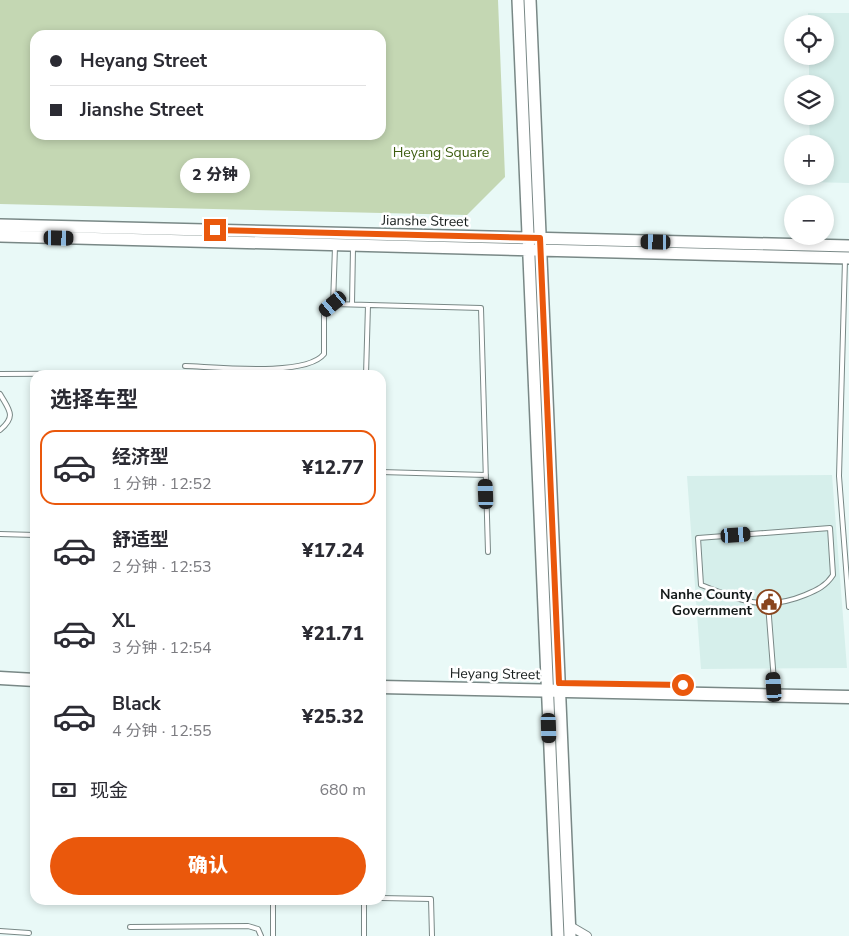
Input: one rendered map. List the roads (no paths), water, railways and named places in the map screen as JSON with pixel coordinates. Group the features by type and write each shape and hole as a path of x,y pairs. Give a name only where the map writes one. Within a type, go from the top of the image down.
{"main road":[{"path":"518,0 529,244 570,931"},
{"path":"530,0 541,244 554,686 558,936"},
{"name":"Jianshe Street","path":"0,225 529,244"},
{"name":"Jianshe Street","path":"0,236 335,245 849,246"},
{"name":"Jianshe Street","path":"541,244 847,258"},
{"path":"0,670 30,672"},
{"path":"0,678 30,680"},
{"name":"Heyang Street","path":"386,680 775,691 849,689"},
{"name":"Heyang Street","path":"386,687 554,686"},
{"name":"Heyang Street","path":"775,691 849,697"}],"street":[{"path":"570,931 587,936"}],"lane":[{"path":"333,304 335,245"},
{"path":"352,304 353,245"},
{"path":"847,258 839,476 849,607"},
{"path":"186,366 292,369 314,363 324,354 325,311 333,304 481,308 488,552"},
{"path":"366,370 368,305"},
{"path":"0,374 30,374"},
{"path":"0,394 8,407 10,418 9,423 0,430"},
{"path":"386,472 486,475"},
{"path":"830,528 833,575 830,581 824,587 802,596 768,604 742,601 701,585 698,538 830,528"},
{"path":"0,534 30,535"},
{"path":"768,604 775,691"},
{"path":"386,898 431,899 432,936"},
{"path":"273,905 273,936"},
{"path":"364,905 364,936"},
{"path":"130,928 248,926 258,929 260,936"},
{"path":"0,931 29,933"}],"place":[{"name":"Nanhe County Government","path":"769,602"}],"park label":[{"name":"Heyang Square","path":"441,152"}]}
